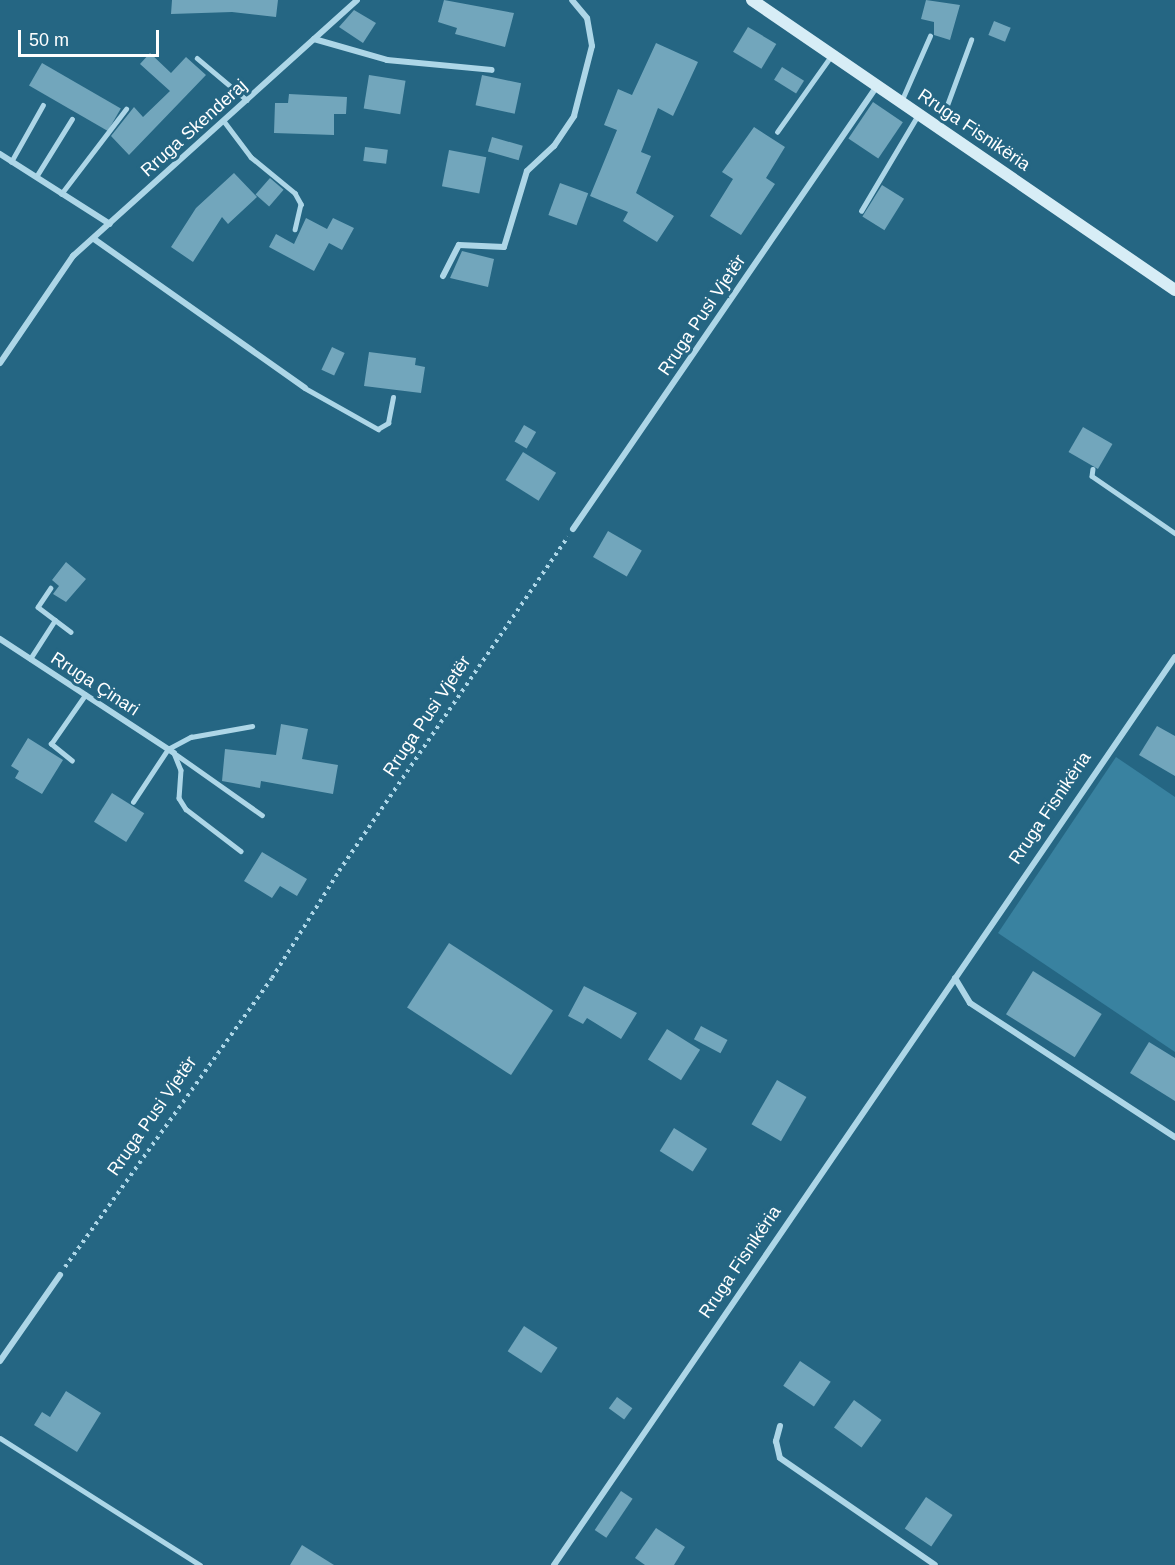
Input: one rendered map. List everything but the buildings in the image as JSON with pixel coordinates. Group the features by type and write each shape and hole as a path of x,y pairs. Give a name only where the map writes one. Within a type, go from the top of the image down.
{"street":[{"name":"Rruga Skenderaj","path":"0,363 53,278 357,0"},
{"path":"443,276 459,245 504,247 528,171 554,146 574,116 592,46 587,18 572,0"},
{"name":"Rruga Fisnikëria","path":"752,0 1175,290"},
{"path":"314,39 387,60 492,70"},
{"name":"Rruga Pusi Vjetër","path":"573,529 877,86"},
{"path":"0,154 110,224"},
{"path":"94,239 305,388"},
{"name":"Rruga Çinari","path":"0,639 174,753"},
{"name":"Rruga Fisnikëria","path":"554,1565 1175,657"},
{"path":"955,978 970,1003 1175,1137"},
{"path":"0,1361 60,1275"},
{"path":"780,1426 776,1441 780,1458 935,1565"}],"lane":[{"path":"901,102 930,36"},
{"path":"938,128 971,40"},
{"path":"777,132 832,55"},
{"path":"197,58 247,100"},
{"path":"11,162 43,105"},
{"path":"61,194 126,109"},
{"path":"861,211 919,114"},
{"path":"36,177 72,120"},
{"path":"224,121 251,157 294,193 301,204 295,229"},
{"path":"305,388 378,429 388,423 393,396"},
{"path":"1093,469 1092,476 1175,533"},
{"path":"51,588 38,607 70,632"},
{"path":"30,659 55,620"},
{"path":"72,761 51,744 85,694"},
{"path":"134,802 168,749 191,737 252,726"},
{"path":"174,753 262,815"},
{"path":"174,753 181,770 179,798 186,809 241,851"},
{"path":"0,1438 200,1565"}],"path":[{"name":"Rruga Pusi Vjetër","path":"60,1275 272,978 339,871 573,529"}],"shaded area":[{"path":"1116,757 1175,797 1175,1052 998,933"}]}
